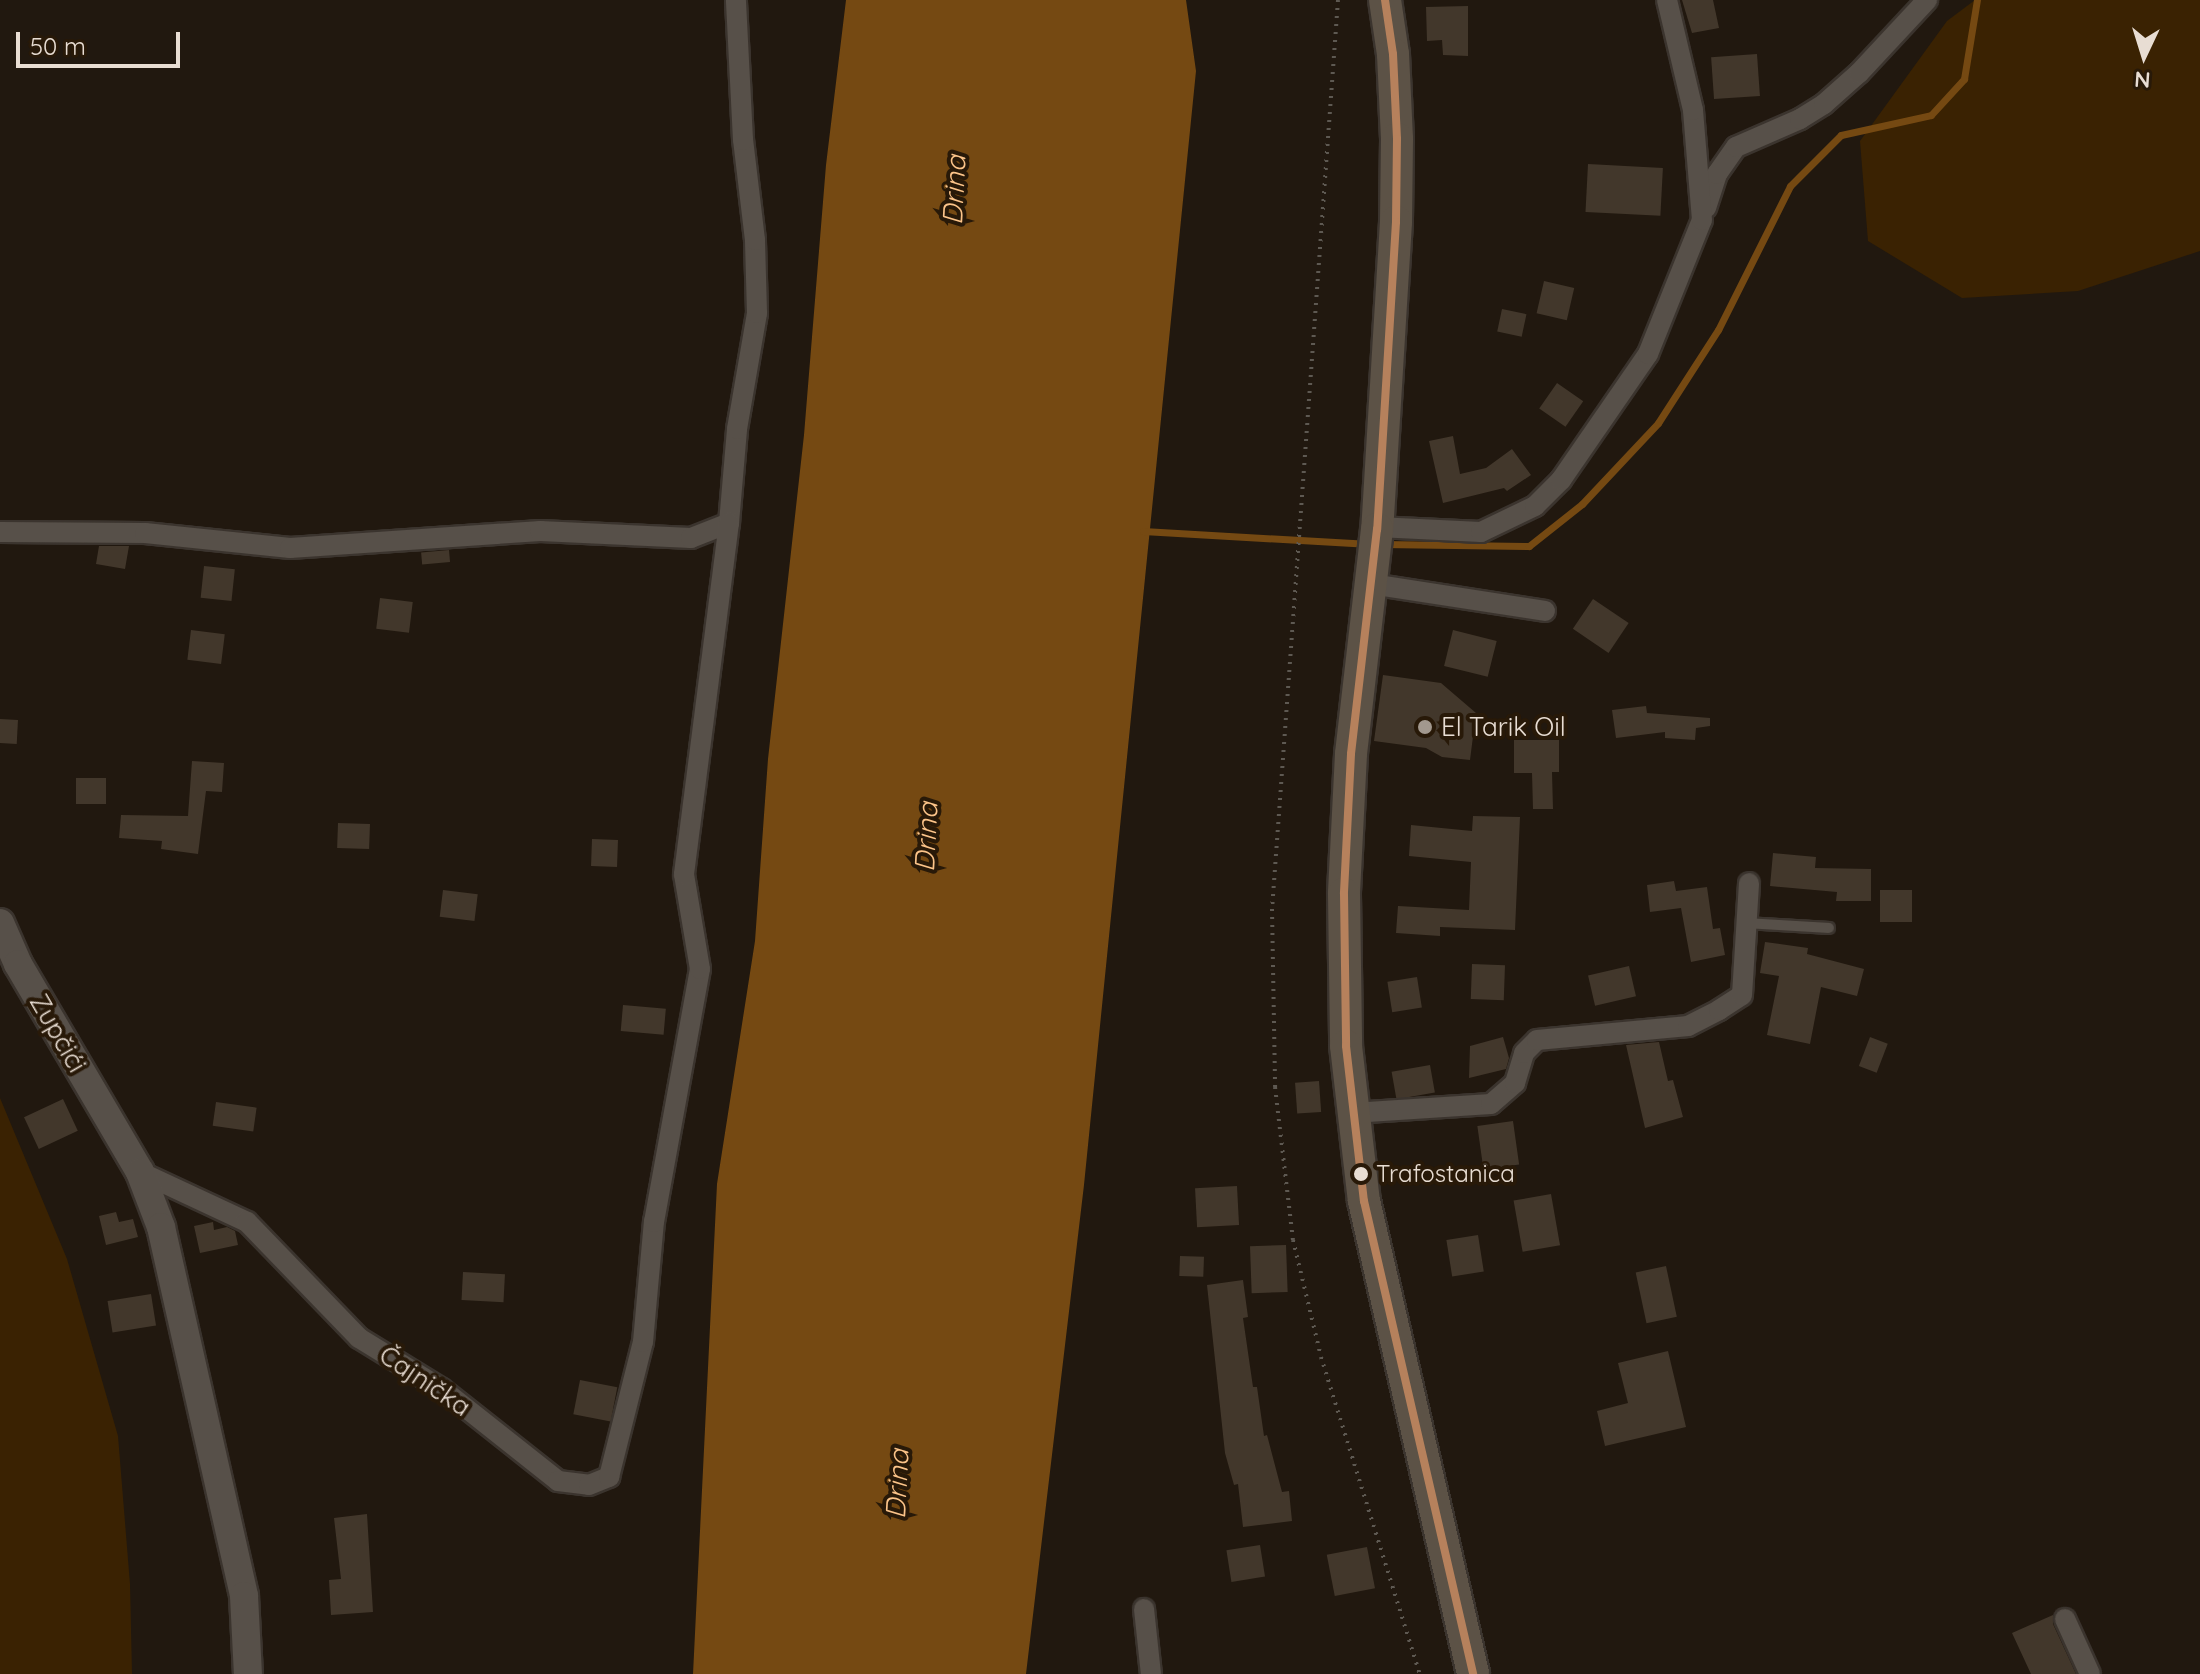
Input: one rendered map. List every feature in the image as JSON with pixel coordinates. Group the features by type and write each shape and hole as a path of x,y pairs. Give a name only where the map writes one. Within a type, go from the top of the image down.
{"main road":[{"path":"1385,0 1393,54 1397,139 1396,222 1377,536 1351,754 1344,894 1346,1046 1367,1216 1473,1674"},
{"name":"Zupčići","path":"0,923 18,964 140,1172"},
{"path":"140,1172 161,1227 208,1428 244,1596 248,1674"}],"street":[{"path":"0,532 145,533 290,548 540,531 691,538 729,523 737,429 757,313 755,240 743,140 736,0"},
{"path":"1667,0 1693,110 1702,220"},
{"path":"1377,536 1481,532 1535,506 1561,480 1648,354 1702,220 1717,174 1736,147 1800,119 1824,104 1859,73 1927,0"},
{"name":"Čajnička","path":"140,1172 247,1222 359,1338 442,1389 558,1481 589,1485 609,1477 643,1342 654,1222 700,969 684,874 729,523"},
{"path":"1371,584 1545,611"},
{"path":"1352,1113 1491,1104 1515,1083 1524,1053 1537,1040 1688,1026 1742,995 1749,883"},
{"path":"1144,1609 1151,1674"},
{"path":"2065,1619 2090,1674"}],"lane":[{"path":"1746,923 1829,928"}],"path":[{"path":"1338,0 1272,909 1275,1087 1293,1240 1321,1357 1420,1674"}],"shaded area":[{"path":"1975,0 2200,0 2200,251 2078,291 1962,298 1868,241 1860,141 1947,21"},
{"path":"0,1098 67,1259 118,1436 130,1584 132,1674 0,1674"}],"water":[{"name":"Drina","path":"846,0 1186,0 1196,71 1084,1185 1026,1674 693,1674 717,1184 755,941 768,759 804,435 826,165"}],"building":[{"path":"1682,0 1713,0 1719,28 1692,33"},
{"path":"1468,6 1468,56 1443,55 1442,40 1427,41 1426,7"},
{"path":"1757,54 1760,96 1714,99 1711,57"},
{"path":"1588,164 1663,168 1660,216 1585,212"},
{"path":"1544,281 1574,288 1567,320 1537,313"},
{"path":"1502,309 1526,314 1522,337 1497,331"},
{"path":"1557,383 1583,401 1565,427 1539,408"},
{"path":"1453,436 1460,474 1486,468 1512,449 1531,475 1507,491 1504,488 1443,503 1429,441"},
{"path":"99,546 129,546 125,569 96,564"},
{"path":"449,550 450,562 422,564 421,552"},
{"path":"204,566 235,569 231,601 201,598"},
{"path":"380,598 413,602 409,633 376,629"},
{"path":"1593,599 1629,623 1609,653 1573,629"},
{"path":"191,630 225,634 221,664 187,660"},
{"path":"1453,630 1497,641 1488,677 1444,666"},
{"name":"El Tarik Oil","path":"1383,675 1441,683 1476,713 1470,760 1442,757 1426,748 1374,741"},
{"path":"1646,706 1647,713 1710,718 1710,726 1696,728 1695,740 1665,738 1665,732 1616,738 1612,710"},
{"path":"0,719 18,720 17,744 0,743"},
{"path":"1514,740 1559,740 1559,772 1552,772 1553,809 1533,809 1532,773 1514,773"},
{"path":"192,761 224,763 222,792 206,791 198,854 161,849 162,841 119,838 121,815 188,816"},
{"path":"76,778 106,778 106,804 76,804"},
{"path":"1473,816 1520,817 1515,930 1440,927 1440,936 1396,933 1398,906 1469,910 1471,862 1409,856 1411,825 1472,831"},
{"path":"338,823 370,824 369,849 337,848"},
{"path":"592,839 618,840 617,867 591,866"},
{"path":"1773,853 1816,857 1815,868 1871,869 1871,901 1836,901 1837,892 1770,886"},
{"path":"1674,881 1676,891 1707,887 1713,929 1720,928 1725,955 1691,962 1681,908 1650,912 1647,885"},
{"path":"443,890 478,894 474,921 440,917"},
{"path":"1880,890 1912,890 1912,922 1880,922"},
{"path":"1765,942 1808,948 1807,954 1864,969 1857,996 1821,987 1810,1044 1767,1035 1779,976 1760,973"},
{"path":"1472,964 1505,965 1504,1000 1471,999"},
{"path":"1629,966 1636,996 1595,1006 1588,975"},
{"path":"1417,977 1422,1008 1392,1012 1387,982"},
{"path":"623,1005 666,1009 664,1035 621,1031"},
{"path":"1503,1037 1509,1058 1506,1069 1469,1078 1470,1046"},
{"path":"1870,1037 1888,1044 1877,1073 1859,1066"},
{"path":"1659,1042 1668,1081 1673,1080 1683,1117 1645,1128 1626,1045"},
{"path":"1430,1065 1435,1093 1396,1099 1392,1072"},
{"path":"1319,1081 1321,1112 1297,1114 1295,1083"},
{"path":"63,1099 78,1131 39,1149 24,1117"},
{"path":"216,1102 257,1108 253,1131 213,1126"},
{"path":"1513,1121 1519,1165 1483,1170 1477,1126"},
{"path":"1237,1186 1239,1225 1197,1227 1195,1188"},
{"path":"1551,1194 1560,1245 1523,1252 1514,1201"},
{"path":"116,1212 119,1222 133,1219 138,1237 106,1245 99,1216"},
{"path":"213,1222 214,1230 227,1227 235,1231 238,1245 200,1253 194,1226"},
{"path":"1478,1235 1484,1272 1452,1277 1446,1240"},
{"path":"1286,1245 1288,1292 1252,1293 1250,1246"},
{"path":"1180,1256 1204,1257 1203,1277 1179,1276"},
{"path":"1666,1266 1677,1317 1646,1323 1636,1272"},
{"path":"463,1272 505,1274 503,1302 462,1300"},
{"path":"1243,1280 1248,1317 1243,1318 1253,1387 1257,1387 1264,1436 1267,1435 1282,1492 1289,1491 1292,1521 1243,1527 1238,1484 1234,1485 1225,1453 1207,1285"},
{"path":"151,1294 156,1326 113,1332 108,1301"},
{"path":"1668,1351 1686,1427 1605,1446 1597,1411 1628,1403 1618,1363"},
{"path":"580,1380 617,1387 611,1422 573,1414"},
{"path":"367,1514 373,1612 331,1615 329,1580 341,1579 334,1518"},
{"path":"1260,1545 1265,1577 1231,1582 1226,1550"},
{"path":"1367,1547 1375,1588 1335,1596 1327,1555"},
{"path":"2053,1615 2053,1624 2076,1674 2031,1674 2012,1633"}],"waterway":[{"path":"1382,544 1529,546 1582,504 1658,423 1718,330 1790,186 1841,135 1931,115 1964,79 1977,0"},
{"path":"1143,531 1366,544"}],"transit line":[{"path":"1385,0 1393,54 1397,139 1396,222 1377,529 1351,754 1344,894 1346,1046 1364,1201 1473,1674"}],"place":[{"name":"El Tarik Oil","path":"1425,727"},
{"name":"Trafostanica","path":"1361,1174"}]}
